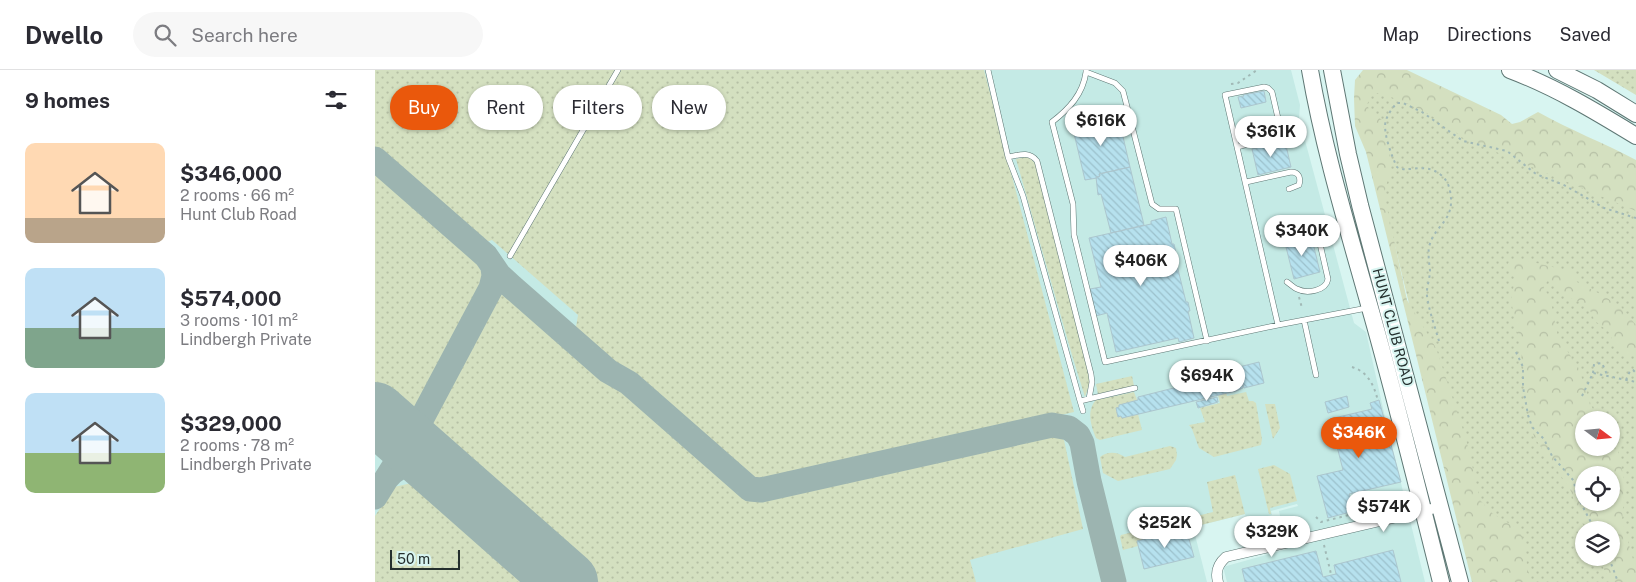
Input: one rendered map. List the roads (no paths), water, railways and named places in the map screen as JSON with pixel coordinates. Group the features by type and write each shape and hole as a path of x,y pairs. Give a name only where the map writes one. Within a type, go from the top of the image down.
{"main road":[{"name":"HUNT CLUB ROAD","path":"1310,70 1315,102 1337,191 1378,305 1440,507 1460,582"},
{"name":"HUNT CLUB ROAD","path":"1332,70 1378,305 1423,511 1441,582"},
{"path":"1337,95 1342,70"},
{"path":"1510,70 1551,87 1636,136"},
{"path":"1557,70 1597,90 1636,114"}],"street":[{"path":"1218,582 1217,571 1226,557 1440,507"}],"lane":[{"path":"510,256 618,70"},
{"path":"988,70 1008,157 1023,196 1083,411"},
{"path":"1207,341 1176,209 1159,209 1151,204 1123,91 1115,83 1086,71 1085,82 1069,109 1052,122 1073,204 1074,235 1105,362 1207,341 1279,325 1378,305"},
{"path":"1237,147 1275,137 1279,133 1280,127 1272,92 1268,88 1264,87 1225,95 1237,147 1246,182 1279,325"},
{"path":"1008,157 1026,154 1033,156 1037,161 1091,374 1092,382 1089,399"},
{"path":"1246,182 1295,172 1299,175 1301,181 1299,185 1289,189"},
{"path":"1277,238 1308,232 1314,232 1318,235 1328,279 1327,285 1323,288 1307,292 1298,290 1287,282"},
{"path":"1304,320 1316,375"},
{"path":"1081,401 1135,388"}]}
